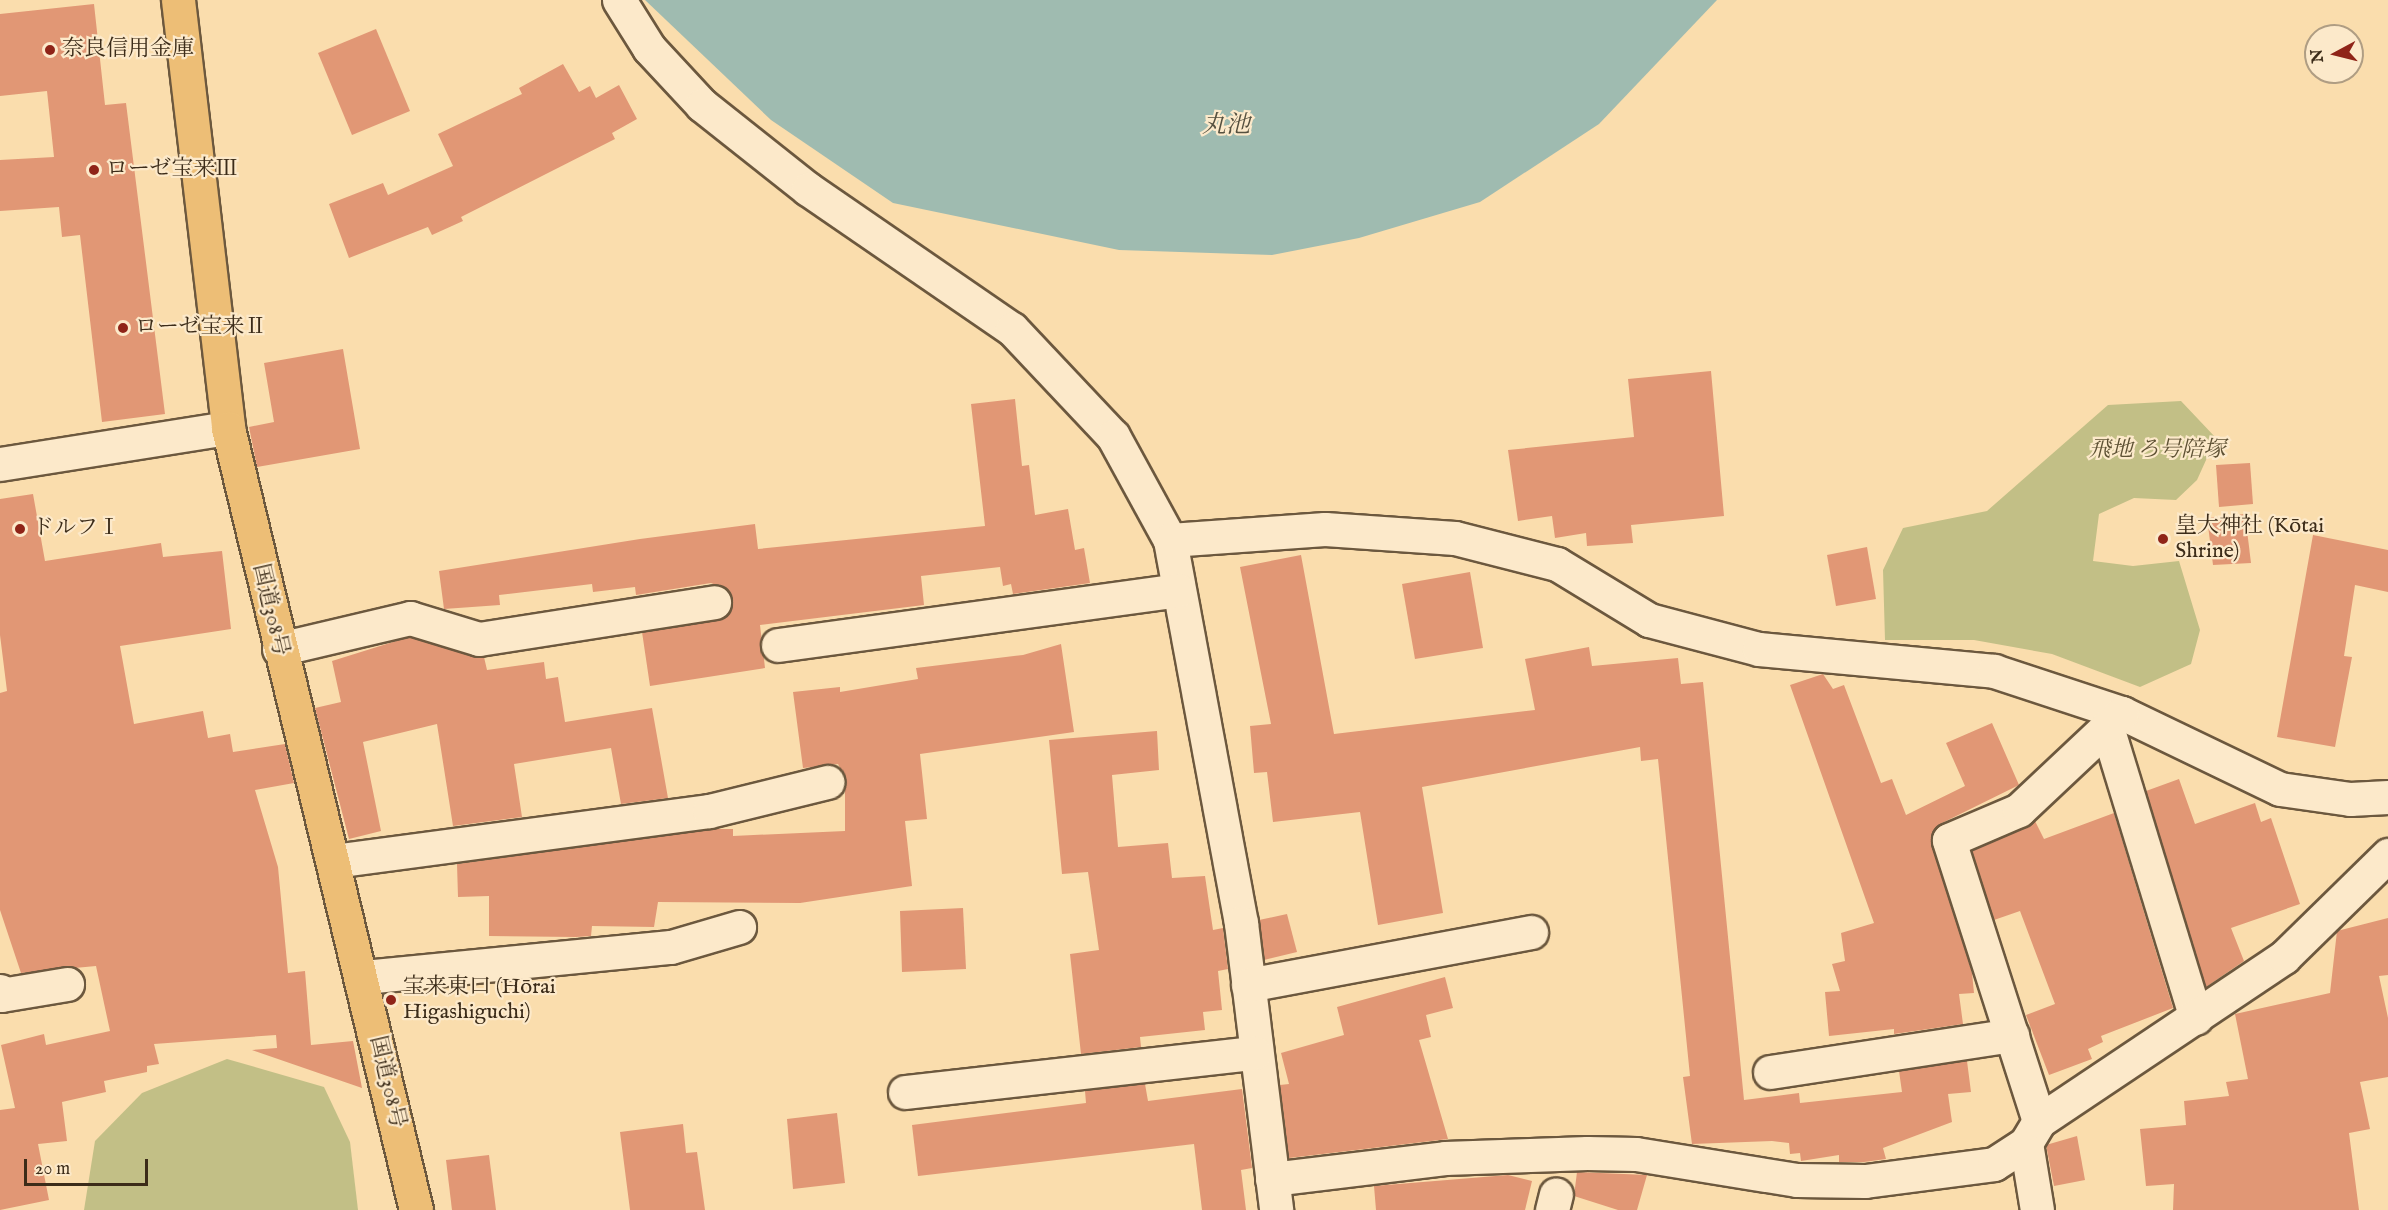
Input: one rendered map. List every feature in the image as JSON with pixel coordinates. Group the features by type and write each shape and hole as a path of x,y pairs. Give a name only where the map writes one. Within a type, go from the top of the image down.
{"highway":[{"name":"国道308号","path":"178,0 228,428 279,649 364,977 417,1210"}],"street":[{"path":"619,0 649,48 702,105 808,189 1012,329 1113,436 1170,540 1248,985 1274,1194 1445,1158 1587,1153 1636,1154 1797,1180 1865,1181 1994,1164 2121,1062 2196,1018 2284,957 2388,855"},
{"path":"0,464 228,428"},
{"path":"1170,540 1325,529 1455,538 1557,564 1649,620 1759,650 1994,671 2280,789 2350,799 2388,797"},
{"path":"778,645 1178,590"},
{"path":"279,649 410,618 479,639 714,602"},
{"path":"2114,720 2196,1018"},
{"path":"2037,1210 2033,1132 2012,1035 1949,840 2019,810 2114,720"},
{"path":"334,861 709,811 827,782"},
{"path":"364,977 671,947 739,927"},
{"path":"1248,985 1531,932"},
{"path":"0,991 1,995 67,984"},
{"path":"1770,1072 2012,1035"},
{"path":"905,1092 1255,1053"}],"green space":[{"name":"飛地 ろ号陪塚","path":"2181,401 2216,438 2197,480 2176,500 2134,498 2099,514 2093,561 2133,566 2179,561 2200,630 2191,664 2140,687 2052,654 1974,640 1885,640 1883,570 1903,528 1987,511 2108,405"},
{"path":"227,1059 324,1087 350,1142 358,1210 84,1210 95,1141 142,1093"}],"water":[{"name":"丸池","path":"645,0 1717,0 1599,124 1480,202 1359,238 1272,255 1119,250 893,203 771,120"}],"building":[{"path":"94,4 105,105 126,103 165,414 102,422 80,235 62,237 59,207 0,211 0,160 54,157 47,91 0,96 0,14"},
{"path":"376,29 410,111 352,135 318,53"},
{"path":"563,64 579,92 590,86 596,98 619,85 637,119 612,133 615,139 461,217 463,221 432,235 428,227 349,258 329,204 383,183 388,195 453,166 438,134 522,94 519,88"},
{"path":"343,349 360,449 257,467 249,427 274,422 264,363"},
{"path":"1711,371 1724,516 1631,525 1633,543 1587,546 1586,533 1555,538 1552,516 1518,521 1508,450 1634,437 1628,379"},
{"path":"1015,399 1022,466 1029,465 1035,515 1068,509 1075,550 1084,548 1090,583 1013,594 1011,584 1003,586 1000,567 921,576 924,605 760,625 765,668 650,686 642,632 725,617 732,608 728,590 711,583 636,595 635,587 593,592 592,584 499,595 500,605 444,609 439,571 640,539 755,524 758,549 985,526 971,404"},
{"path":"2250,463 2253,504 2219,507 2216,465"},
{"path":"33,494 45,561 161,543 163,557 222,551 231,629 120,646 134,724 203,711 208,738 230,734 233,752 285,744 294,783 255,790 278,867 288,973 305,971 311,1045 353,1041 362,1088 252,1050 277,1048 276,1035 154,1044 159,1064 147,1066 147,1072 104,1081 106,1092 62,1102 67,1141 38,1144 49,1200 0,1210 0,1110 15,1108 1,1045 44,1034 46,1045 110,1031 96,966 21,973 0,910 0,693 7,691 0,635 0,499"},
{"path":"2245,514 2251,563 2213,565 2207,518"},
{"path":"2313,535 2388,550 2388,592 2355,585 2344,656 2352,657 2335,747 2277,737"},
{"path":"1867,547 1876,599 1836,606 1827,555"},
{"path":"1301,555 1334,734 1535,710 1525,659 1589,647 1592,666 1678,658 1681,684 1703,682 1744,1100 1799,1093 1800,1103 1902,1092 1899,1071 1967,1061 1971,1092 1948,1094 1952,1122 1883,1148 1886,1159 1864,1162 1839,1162 1839,1155 1801,1161 1800,1153 1790,1154 1789,1143 1772,1141 1692,1144 1683,1077 1690,1076 1658,759 1641,761 1640,747 1422,787 1443,913 1378,925 1360,812 1273,822 1267,772 1254,773 1250,726 1271,724 1240,567"},
{"path":"1470,572 1483,648 1415,659 1402,584"},
{"path":"409,637 484,657 487,670 544,662 546,679 558,677 565,722 652,708 668,798 621,804 611,748 514,764 522,817 453,826 437,724 363,742 381,831 349,839 315,708 341,702 332,661"},
{"path":"1061,644 1074,732 920,754 927,819 905,821 912,886 800,903 658,902 654,927 592,926 591,936 576,937 489,936 489,896 458,897 457,864 715,829 733,829 733,836 845,831 845,777 838,764 803,768 793,692 840,687 840,692 918,679 916,668 1023,655"},
{"path":"1823,674 1833,689 1844,685 1881,783 1892,779 1906,815 1965,786 1946,743 1992,723 2019,785 1942,823 1931,836 1972,973 1974,993 1959,994 1963,1024 1894,1034 1894,1029 1829,1036 1825,992 1840,991 1832,964 1845,961 1841,933 1874,923 1790,685"},
{"path":"1157,731 1159,770 1112,775 1118,847 1168,843 1172,878 1205,876 1213,930 1223,928 1228,969 1218,971 1222,1010 1203,1012 1205,1030 1140,1037 1141,1047 1081,1054 1070,954 1099,950 1088,872 1062,874 1049,740"},
{"path":"2179,779 2195,824 2255,803 2261,822 2271,818 2300,904 2231,928 2244,961 2206,987 2146,791"},
{"path":"2114,813 2173,1008 2101,1036 2103,1042 2088,1049 2092,1059 2049,1075 2026,1015 2055,1004 2020,911 1994,920 1972,851 2035,821 2044,839"},
{"path":"963,908 966,969 902,972 900,911"},
{"path":"1287,914 1297,952 1264,960 1259,920"},
{"path":"2388,918 2388,975 2379,976 2388,1018 2388,1077 2360,1082 2370,1129 2349,1133 2359,1210 2173,1210 2174,1184 2146,1186 2140,1129 2186,1125 2184,1101 2229,1096 2226,1082 2248,1079 2235,1014 2330,993 2337,931"},
{"path":"1445,977 1453,1008 1426,1015 1431,1037 1419,1040 1448,1139 1289,1158 1280,1085 1289,1084 1281,1053 1344,1035 1337,1007"},
{"path":"1145,1084 1148,1101 1242,1089 1252,1168 1241,1170 1246,1210 1202,1210 1194,1144 918,1176 912,1125 1086,1103 1085,1091"},
{"path":"837,1113 845,1183 793,1189 787,1119"},
{"path":"683,1124 686,1153 697,1152 705,1210 630,1210 620,1132"},
{"path":"2077,1136 2085,1180 2054,1186 2046,1145"},
{"path":"489,1155 496,1210 452,1210 446,1160"},
{"path":"1577,1172 1647,1175 1637,1210 1618,1210 1574,1196"},
{"path":"1508,1175 1532,1181 1525,1210 1376,1210 1374,1186"}],"place":[{"name":"奈良信用金庫","path":"50,50"},
{"name":"ローゼ宝来Ⅲ","path":"94,170"},
{"name":"ローゼ宝来Ⅱ","path":"123,328"},
{"name":"ドルフⅠ","path":"20,529"},
{"name":"皇大神社 (Kōtai Shrine)","path":"2163,539"},
{"name":"宝来東口 (Hōrai Higashiguchi)","path":"391,1000"}]}
